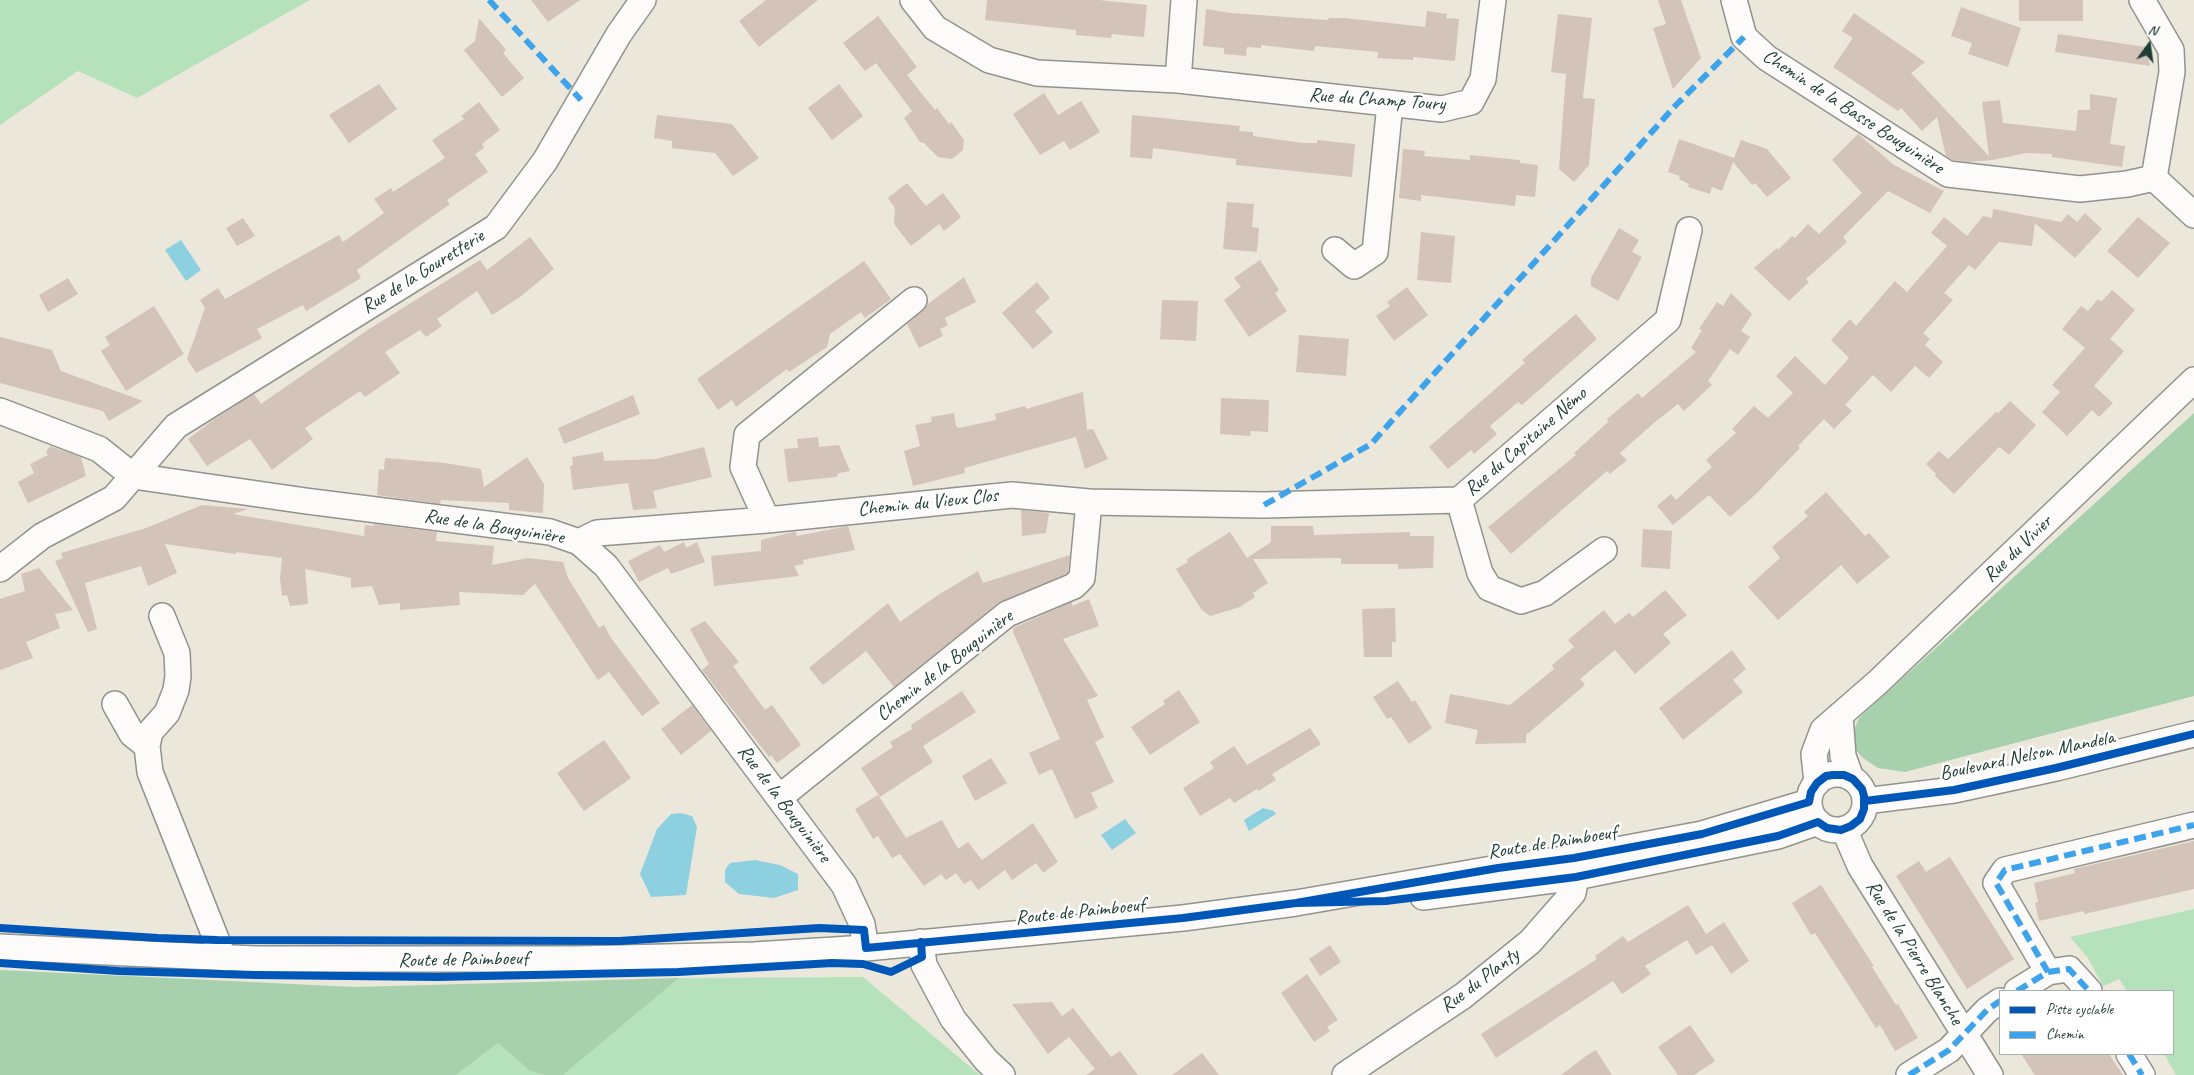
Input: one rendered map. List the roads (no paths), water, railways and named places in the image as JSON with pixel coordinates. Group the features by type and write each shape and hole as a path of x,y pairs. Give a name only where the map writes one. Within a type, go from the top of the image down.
{"street":[{"name":"Rue de la Gouretterie","path":"133,476 176,426 496,227 546,161 619,34 643,0"},
{"name":"Rue du Champ Toury","path":"913,0 934,28 989,60 1037,73 1178,80 1442,109 1471,102 1483,78 1493,0"},
{"path":"1178,80 1184,0"},
{"name":"Chemin de la Basse Bouguinière","path":"1734,0 1744,37 1767,58 1948,174 2080,189 2127,184 2154,178"},
{"path":"2142,0 2171,50 2172,72 2154,178 2194,215"},
{"path":"1335,250 1354,266 1375,252 1390,104"},
{"name":"Rue du Capitaine Némo","path":"1089,502 1264,505 1459,500 1668,320 1689,230"},
{"path":"768,520 743,467 747,435 914,300"},
{"name":"Rue du Vivier","path":"1815,802 1814,766 1818,742 1823,730 1877,684 2194,380"},
{"path":"0,411 99,449 133,476 114,498 42,536 0,569"},
{"name":"Rue de la Bouguinière","path":"133,476 306,502 550,532 579,542 606,566 844,885 862,924 866,948"},
{"name":"Chemin du Vieux Clos","path":"579,542 597,533 768,520 1012,495 1089,502"},
{"path":"1459,500 1480,573 1489,588 1520,601 1545,593 1604,550"},
{"name":"Chemin de la Bouguinière","path":"780,797 1007,614 1074,586 1082,578 1089,502"},
{"path":"162,616 177,653 178,676 176,690 167,713 150,732 147,746 150,772 224,959"},
{"path":"114,704 132,734 147,746"},
{"path":"1840,715 1844,756 1851,778"},
{"name":"Boulevard Nelson Mandela","path":"1865,801 1954,790 2056,768 2194,734"},
{"path":"1833,774 1851,778 1862,789 1865,801 1860,819 1844,829 1831,829 1815,802 1833,774"},
{"name":"Route de Paimboeuf","path":"0,947 224,959 577,959 754,955 866,948 1183,918 1296,903 1498,868 1575,868 1815,802"},
{"path":"2048,972 1996,883 2005,870 2194,825"},
{"name":"Rue de la Pierre Blanche","path":"1844,829 1860,866 1990,1075"},
{"name":"Rue du Planty","path":"1345,1075 1463,996 1530,942 1573,893 1575,868"},
{"path":"921,942 924,965 953,1019 986,1060 1002,1075"},
{"path":"2019,990 2048,972 2070,969 2088,990"},
{"path":"1909,1075 1949,1050 1987,1010 1999,1003"},
{"path":"2130,1055 2142,1075"}],"water":[{"path":"181,240 201,270 186,281 165,250"},
{"path":"1263,808 1274,811 1276,814 1249,831 1244,820"},
{"path":"681,813 692,816 697,827 686,895 651,897 640,874 657,829 671,814"},
{"path":"1125,819 1136,833 1112,850 1101,835"},
{"path":"755,860 780,865 798,874 798,890 774,898 739,894 725,882 725,870 730,863"}]}
